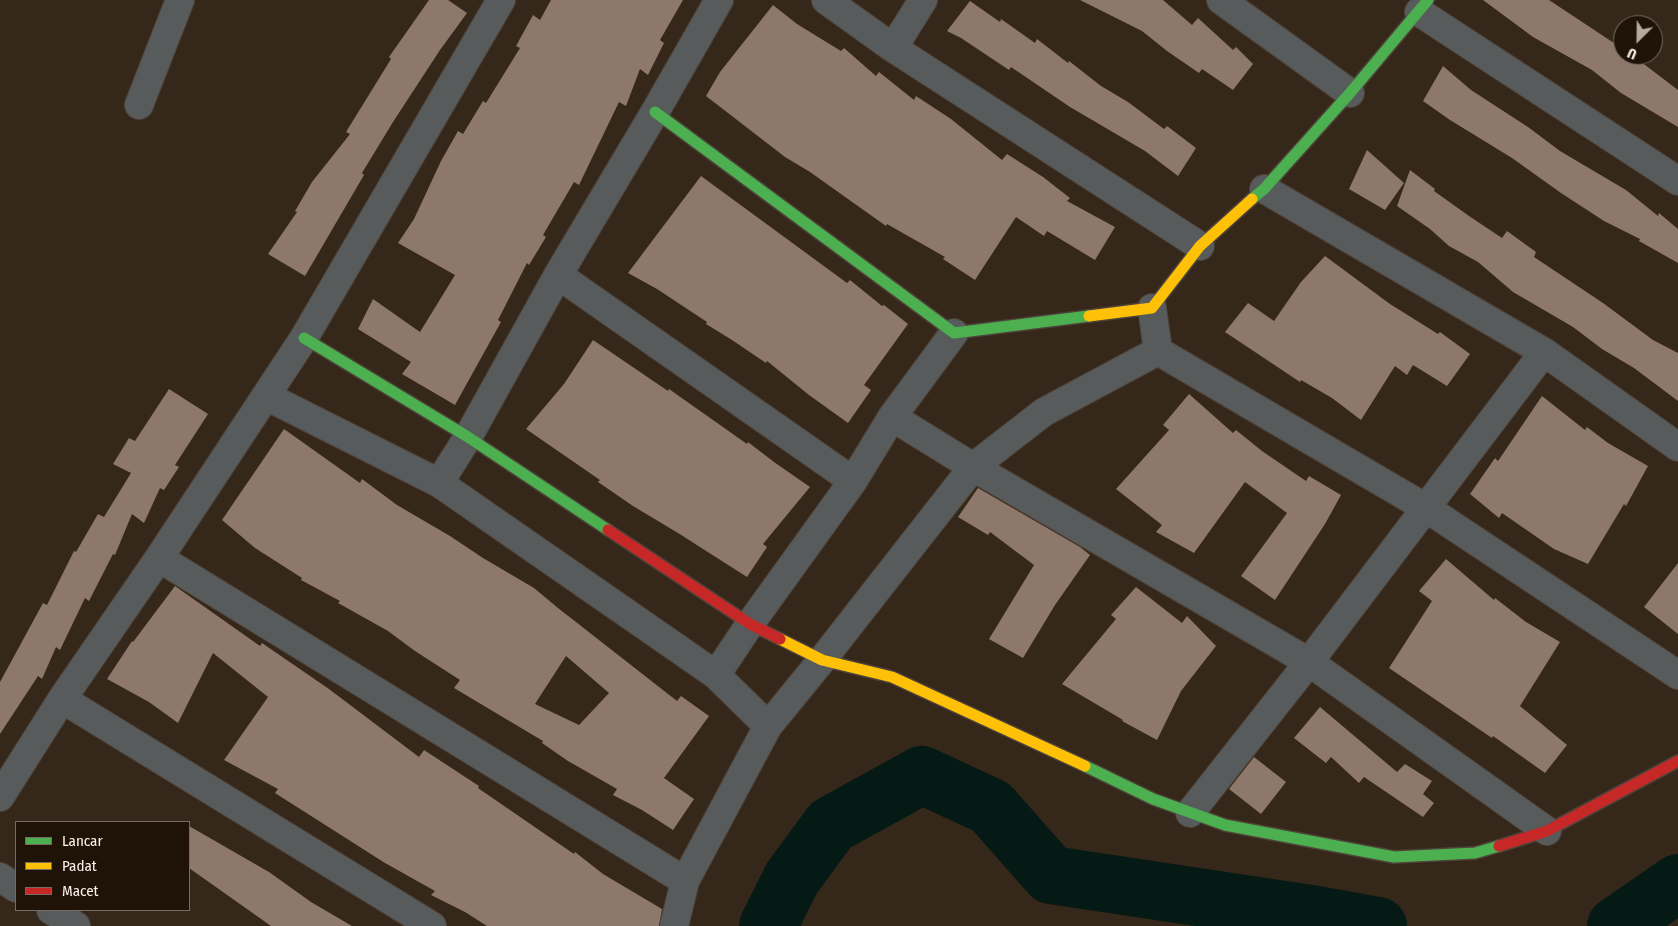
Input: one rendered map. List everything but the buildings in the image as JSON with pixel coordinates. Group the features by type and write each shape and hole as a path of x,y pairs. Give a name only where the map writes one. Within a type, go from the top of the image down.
{"street":[{"path":"139,105 180,0"},
{"path":"0,797 62,699 159,558 304,338 501,0"},
{"path":"439,483 468,437 558,275 719,0"},
{"path":"826,0 893,48 1200,246"},
{"path":"893,48 923,0"},
{"path":"1221,0 1350,93"},
{"path":"655,112 954,334 1152,308 1200,246 1264,189 1350,93 1424,6 1678,180"},
{"path":"1264,189 1544,352 1678,446"},
{"path":"558,275 853,481"},
{"path":"1152,308 1158,351"},
{"path":"716,675 750,624 853,481 892,417 954,334"},
{"path":"304,338 468,437 750,624 822,660 892,677 996,724 1153,800 1225,826 1394,857 1475,853 1547,830 1678,761"},
{"path":"674,926 685,881 768,726 973,467 1044,412 1158,351"},
{"path":"1158,351 1426,508 1678,675"},
{"path":"1190,813 1309,662 1544,352"},
{"path":"266,396 439,483 716,675 768,726"},
{"path":"892,417 973,467 1309,662 1547,830"},
{"path":"159,558 685,881"},
{"path":"62,699 432,926"},
{"path":"0,877 15,887"},
{"path":"53,911 76,926"}],"waterway":[{"path":"768,926 792,878 831,825 922,775 991,807 1051,875 1378,926"},
{"path":"1616,926 1678,883"}],"traffic: fast":[{"path":"1252,199 1264,189 1350,93 1428,0"},
{"path":"655,112 954,333 1089,316"},
{"path":"304,338 468,437 608,530"},
{"path":"1085,766 1153,799 1225,825 1394,857 1475,853 1499,846"}],"traffic: slow":[{"path":"1089,316 1152,308 1200,246 1252,199"},
{"path":"780,639 822,660 892,677 1085,766"}],"traffic: jam":[{"path":"608,530 750,624 780,639"},
{"path":"1499,846 1547,831 1678,761"}]}
